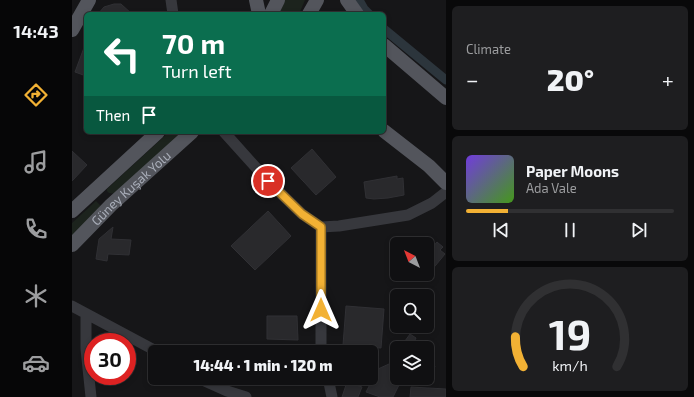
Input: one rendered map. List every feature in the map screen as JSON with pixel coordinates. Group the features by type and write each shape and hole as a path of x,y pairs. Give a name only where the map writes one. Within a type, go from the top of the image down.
{"main road":[{"path":"73,25 89,0"},
{"path":"256,0 259,12"},
{"path":"272,12 278,0"},
{"path":"310,12 317,0"},
{"path":"347,0 356,12"},
{"path":"386,47 446,98"},
{"path":"386,133 429,166 446,183"},
{"name":"Güney Kuşak Yolu","path":"72,211 156,134"},
{"name":"Güney Kuşak Yolu","path":"72,245 111,204 190,134"},
{"path":"97,188 111,204"}],"street":[{"path":"171,0 173,12"},
{"path":"226,134 268,181 302,214 321,227 339,226 408,215 432,203 446,192"},
{"path":"321,227 321,345"},
{"path":"72,306 148,347"},
{"path":"86,314 86,349 92,397"},
{"path":"214,385 246,397"},
{"path":"329,385 332,397"}],"shaded area":[{"path":"280,0 305,0 300,12 274,12"},
{"path":"167,134 183,134 116,194 109,193 107,189"},
{"path":"96,201 101,206 72,239 72,223"}],"building":[{"path":"114,4 121,4 130,12 100,12 104,7"},
{"path":"84,48 84,75 75,72"},
{"path":"312,149 336,177 316,195 291,168"},
{"path":"72,151 87,165 72,181"},
{"path":"397,176 397,179 403,178 404,195 388,198 366,198 364,182"},
{"path":"268,211 291,236 255,270 231,246"},
{"path":"113,227 111,239 131,240 129,255 108,254 107,261 96,259 99,239"},
{"path":"437,242 443,247 440,250 445,254 434,267 434,246"},
{"path":"346,306 384,309 381,348 378,348 378,345 343,345"},
{"path":"267,316 297,316 298,340 267,339"},
{"path":"410,334 416,338 416,341 405,341"},
{"path":"390,364 390,385 399,385 393,397 380,397 366,392 370,385 378,385 378,369"},
{"path":"346,385 356,385 362,387 358,397 342,397"},
{"path":"411,387 446,389 446,397 410,397"}],"waterway":[{"path":"359,0 367,12"},
{"path":"386,31 446,80"}],"route":[{"path":"268,181 302,214 321,227 321,310"}]}
